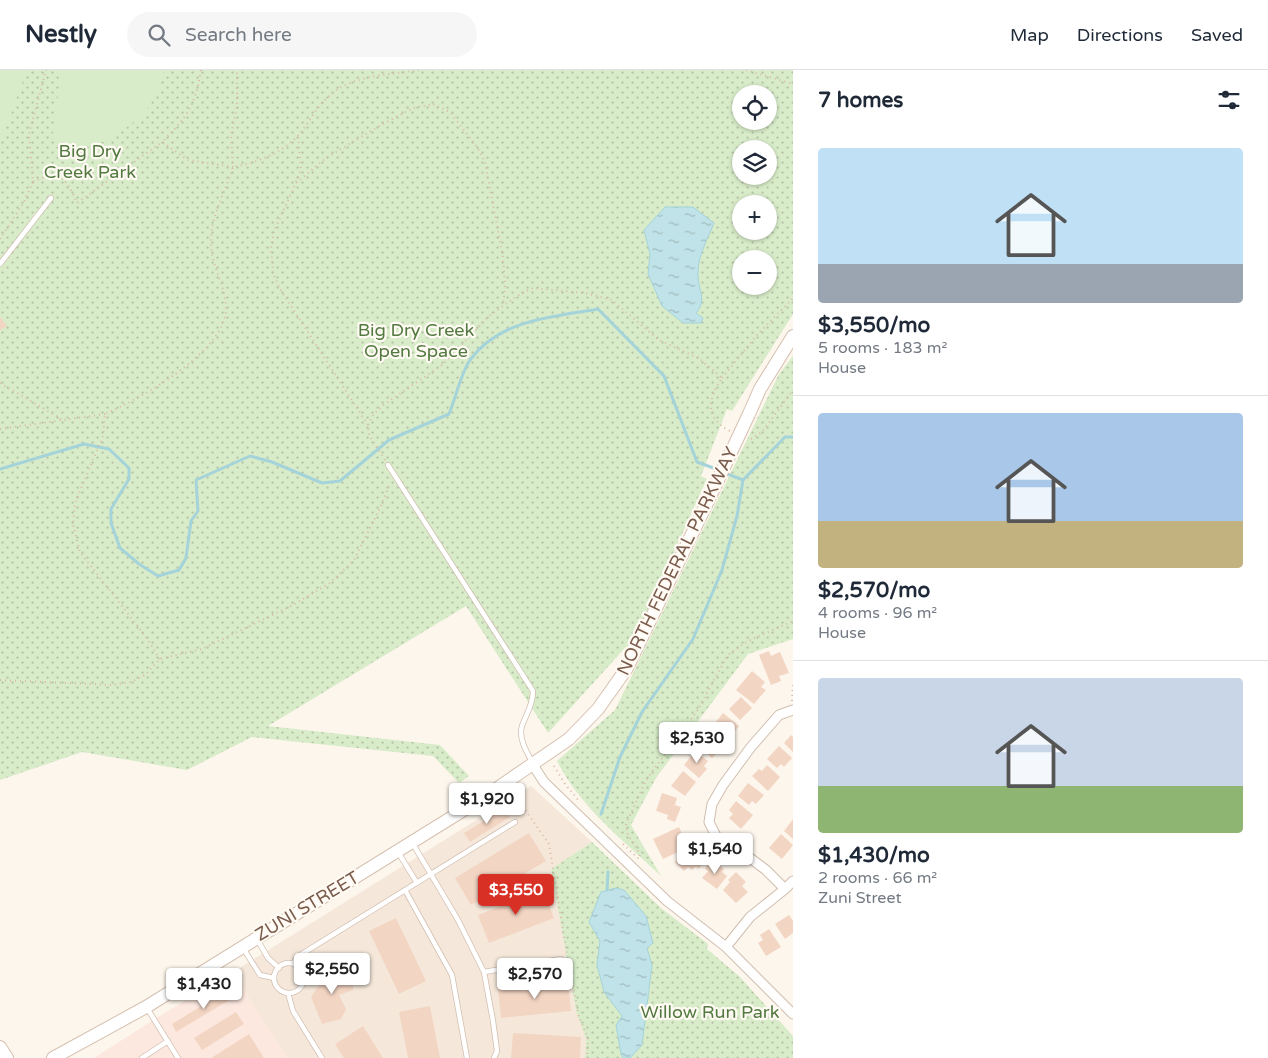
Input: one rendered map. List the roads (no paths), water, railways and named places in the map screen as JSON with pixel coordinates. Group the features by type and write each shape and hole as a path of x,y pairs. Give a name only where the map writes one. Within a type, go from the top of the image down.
{"main road":[{"name":"NORTH FEDERAL PARKWAY","path":"533,765 569,739 613,691 639,645 764,382 793,336"},
{"name":"ZUNI STREET","path":"53,1058 146,1007 533,765"},
{"path":"0,1047 7,1058"}],"street":[{"path":"785,890 766,870 746,855 717,838 709,822 712,804 728,777 772,722 784,712 792,710"},
{"path":"533,765 544,782 667,901 726,946 793,1014"},
{"path":"726,946 750,917 785,890 793,881"}],"lane":[{"path":"0,264 51,198"},
{"path":"388,465 533,691 533,704 520,730 523,744 533,765"},
{"path":"293,964 297,957 515,822"},
{"path":"412,842 458,920 484,972 497,1051 494,1058"},
{"path":"398,851 417,883"},
{"path":"405,890 452,975 467,1058"},
{"path":"256,937 268,958 279,968"},
{"path":"242,947 260,975 274,978"},
{"path":"484,972 561,959"},
{"path":"288,963 293,964 302,970 304,980 300,989 288,993 277,988 274,978 279,968 288,963"},
{"path":"288,993 292,1011 322,1058"},
{"path":"146,1007 178,1058"},
{"path":"142,1058 168,1041"}],"water":[{"path":"665,207 693,207 714,223 698,266 702,299 696,313 703,318 701,323 683,323 662,306 648,274 650,254 644,230"},
{"path":"616,888 624,890 646,916 653,943 647,948 652,965 642,1045 630,1058 623,1058 621,1054 616,1025 622,1016 604,992 597,965 600,941 589,922 601,892"}],"waterway":[{"path":"0,469 84,444 109,449 129,468 129,479 111,509 111,523 120,548 139,564 158,576 179,570 186,558 191,521 198,511 196,480 250,456 272,462 322,483 340,481 389,440 449,414 461,379 470,360 482,346 496,336 528,322 598,309 664,376 697,462 719,470"},
{"path":"725,473 743,480 785,437 793,437"},
{"path":"601,814 620,757 642,712 693,639 722,570 737,516 743,480"},
{"path":"607,890 608,872"}],"park label":[{"name":"Big Dry Creek Park","path":"90,161"},
{"name":"Big Dry Creek Open Space","path":"416,340"},
{"name":"Willow Run Park","path":"710,1012"}]}
